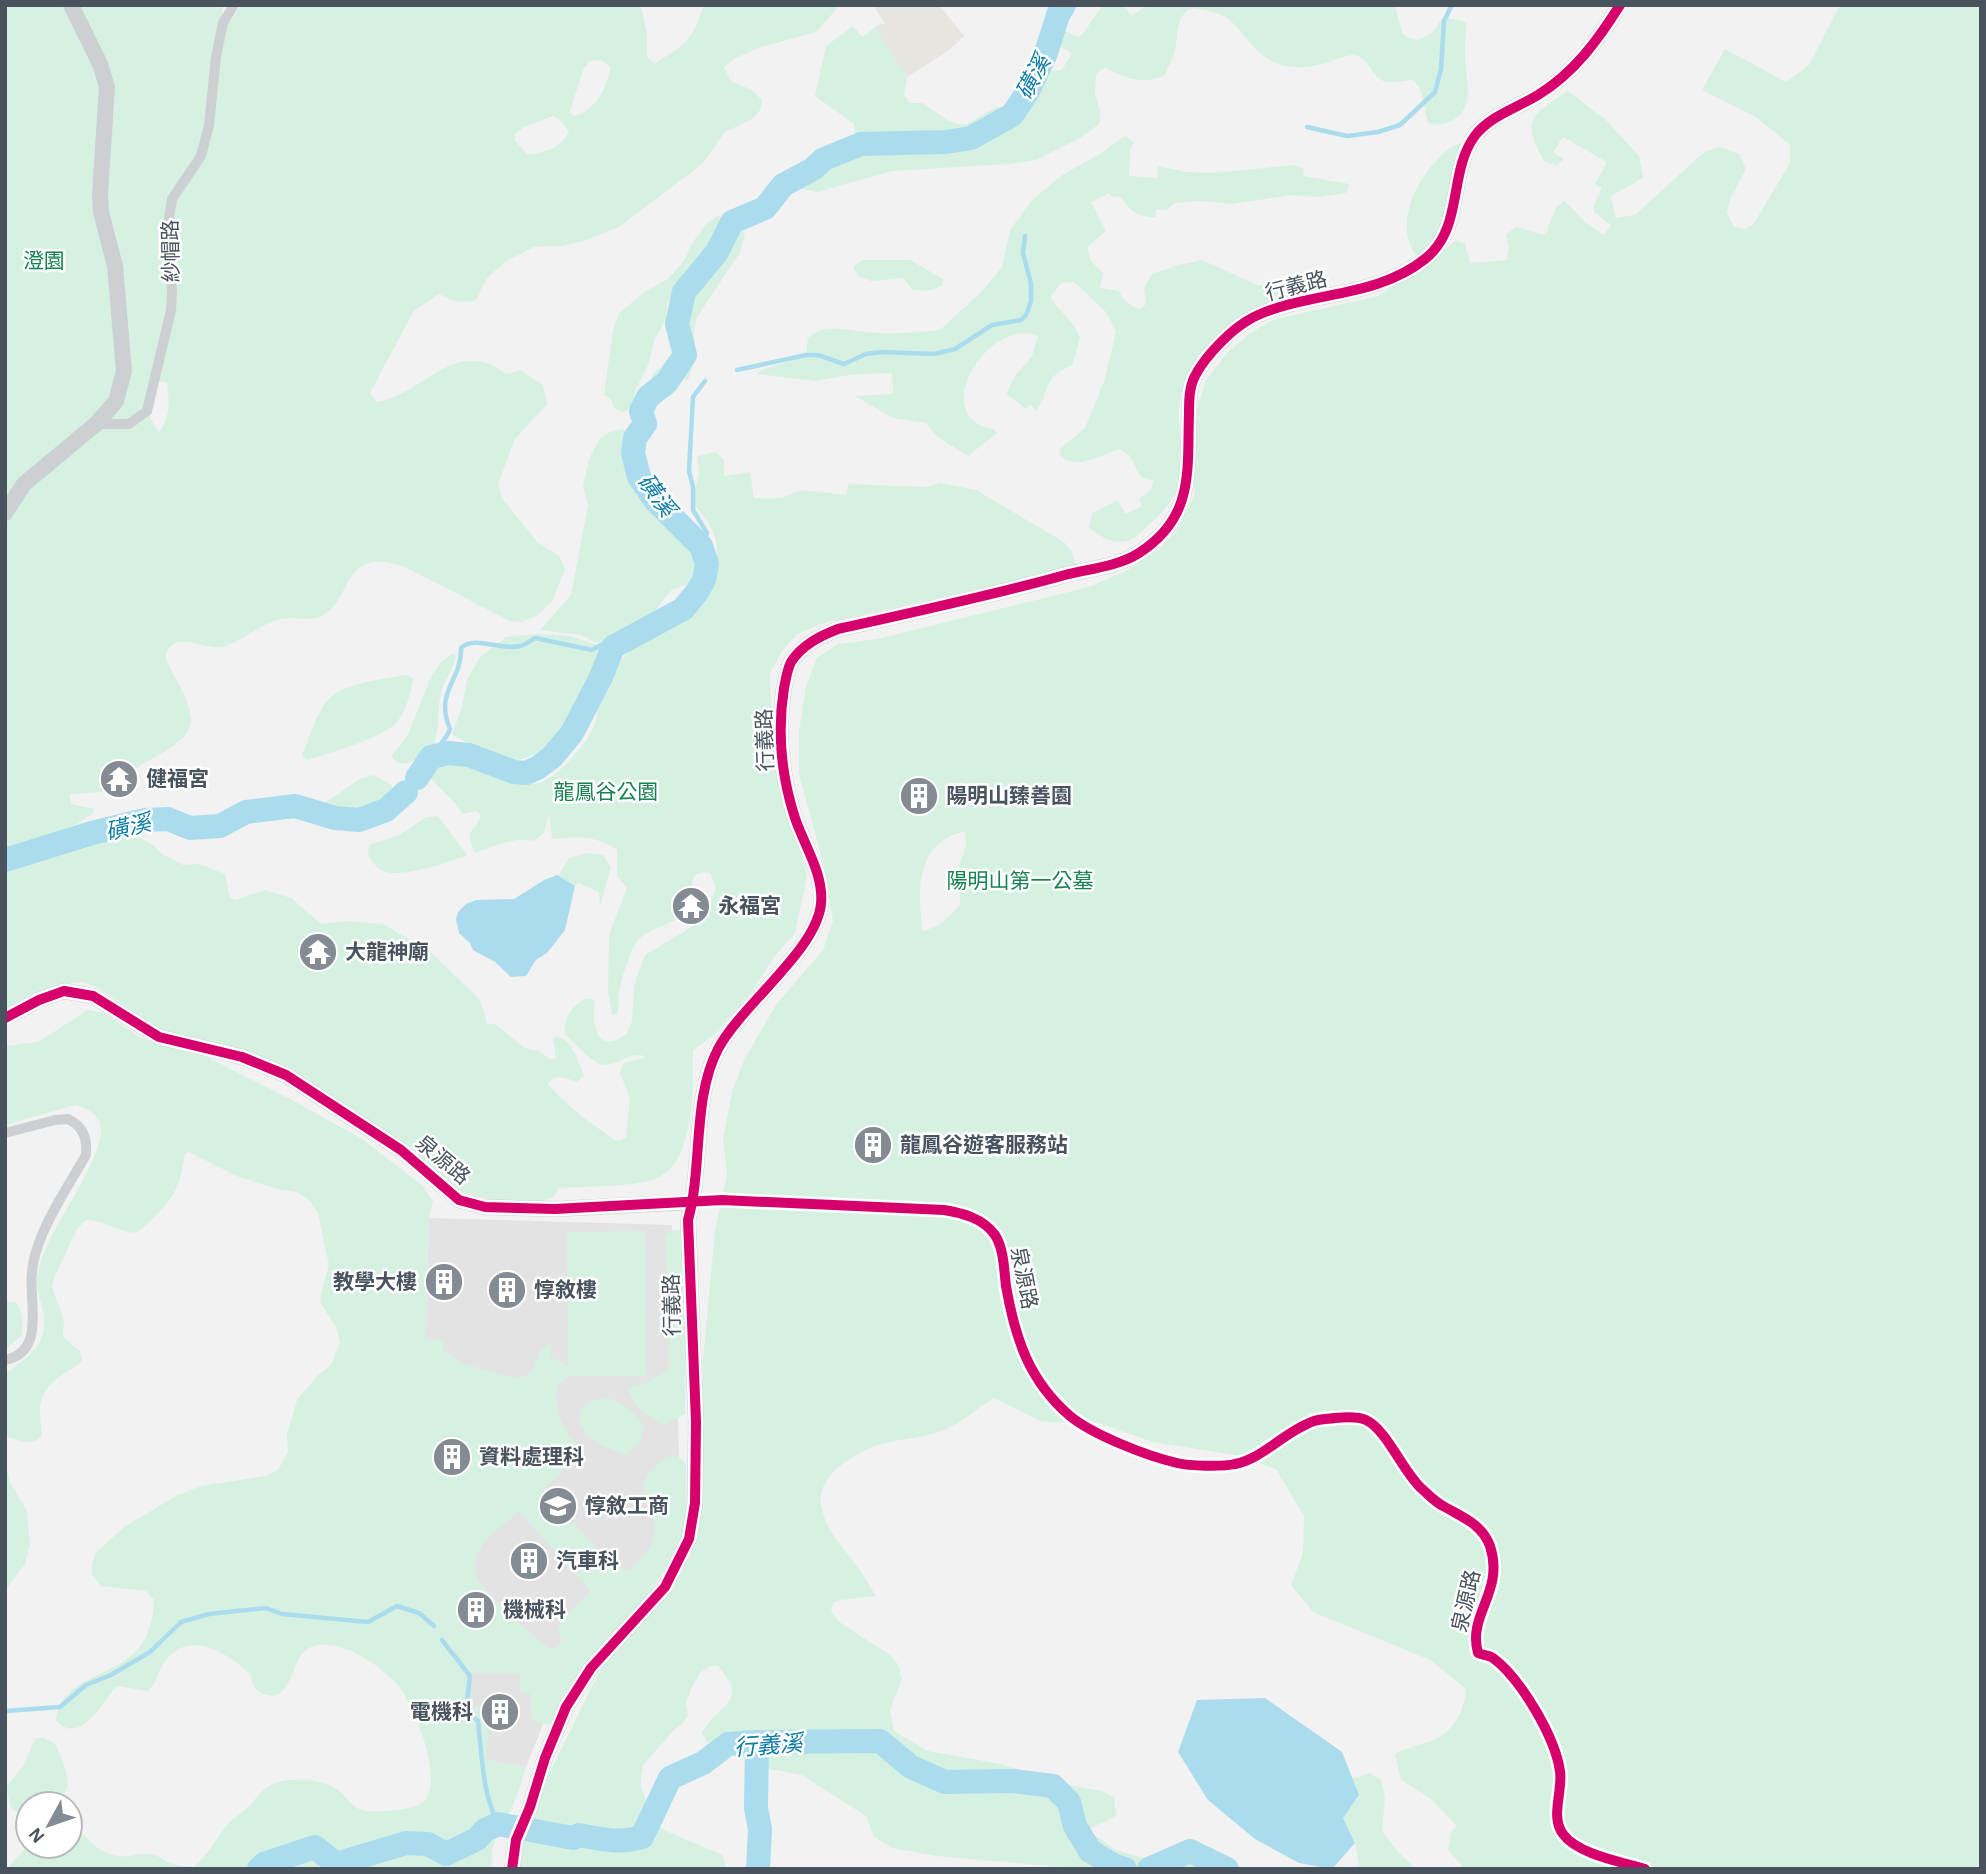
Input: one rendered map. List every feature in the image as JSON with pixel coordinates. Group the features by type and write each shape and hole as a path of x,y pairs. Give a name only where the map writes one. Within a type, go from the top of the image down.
{"street":[{"path":"5,513 24,484 96,424 116,401 124,371 115,266 101,212 107,87 100,64 71,5"},
{"name":"紗帽路","path":"96,424 129,424 147,411 171,310 172,289 166,237 172,199 201,156 209,125 216,57 223,23 234,5"},
{"name":"行義路","path":"512,1869 516,1840 566,1707 591,1668 666,1587 690,1539 695,1503 696,1422 688,1220 693,1202 704,1095 717,1051 751,1004 802,948 821,904 815,869 795,817 783,770 779,716 787,671 792,661 814,640 838,629 1027,586 1122,560 1140,552 1175,517 1184,500 1188,484 1190,394 1194,377 1211,354 1234,330 1257,315 1394,279 1427,258 1443,239 1455,205 1457,181 1464,156 1474,137 1489,122 1539,94 1569,72 1620,5"},
{"name":"泉源路","path":"5,1018 39,1000 64,991 93,996 159,1037 243,1058 286,1075 401,1150 459,1200 485,1207 555,1209 722,1200 962,1213 986,1225 1000,1245 1012,1319 1034,1375 1052,1400 1075,1420 1108,1437 1179,1464 1234,1464 1254,1457 1299,1428 1315,1421 1347,1417 1365,1419 1377,1428 1414,1482 1440,1504 1475,1524 1485,1535 1495,1573 1477,1628 1475,1643 1478,1653 1492,1657 1536,1709 1560,1769 1557,1814 1562,1834 1574,1846 1645,1869"},
{"path":"5,1133 68,1119 83,1130 87,1142 86,1155 46,1226 37,1249 31,1273 32,1332 23,1352 5,1360"}],"shaded area":[{"path":"873,5 939,5 964,36 948,51 907,77 877,30 885,23"},
{"name":"惇敘工商","path":"429,1218 672,1225 681,1525 556,1691 526,1767 445,1753 425,1340"}],"green space":[{"name":"澄園","path":"5,5 67,5 104,87 104,211 111,87 75,5 223,5 222,13 227,23 232,20 241,5 641,5 647,35 647,56 654,64 686,40 704,5 840,5 816,32 758,48 734,59 724,67 731,81 752,90 762,100 760,110 752,119 725,132 702,164 619,227 587,240 562,246 534,247 505,262 487,278 476,300 461,302 439,294 413,312 370,393 377,402 394,397 440,370 455,363 471,361 488,364 507,374 520,370 543,385 547,404 515,439 498,484 502,498 538,543 559,556 565,569 552,601 538,615 522,622 510,621 407,568 385,562 369,563 358,569 328,612 316,618 287,618 271,622 226,646 175,643 165,657 184,694 191,717 189,729 182,739 130,773 112,794 70,794 71,804 94,809 93,813 59,837 14,850 5,856","holes":["601,60 610,67 607,82 594,104 588,110 573,116 570,111 583,70 590,61","553,116 560,120 569,132 551,149 527,154 515,141 515,134 524,127","150,380 167,383 169,402 159,432 149,414"]},
{"path":"1103,5 1124,5 1131,16 1148,5 1395,5 1402,33 1418,40 1432,33 1443,17 1466,22 1468,90 1465,106 1452,121 1428,123 1420,88 1413,80 1392,83 1381,80 1363,59 1353,55 1306,67 1281,65 1257,50 1232,22 1215,12 1193,9 1187,11 1181,19 1174,54 1164,76 1147,80 1133,79 1105,67 1096,74 1095,92 1101,117 1099,124 1082,137 1036,160 892,171 818,192 802,189 799,179 837,145 856,136 854,124 815,96 826,46 853,26 862,37 881,23 883,25 877,30 907,77 904,95 910,103 922,103 949,121 967,124 996,107 1009,108 1030,81 1041,73 1062,70 1072,53 1050,41 1050,30 1054,26 1078,37"},
{"name":"陽明山第一公墓","path":"1840,5 1981,5 1981,1869 1465,1869 1448,1850 1451,1832 1457,1826 1431,1799 1401,1780 1395,1754 1436,1739 1447,1732 1459,1715 1466,1689 1430,1660 1313,1612 1291,1585 1303,1554 1304,1516 1276,1469 1235,1455 1153,1442 1098,1423 1042,1422 994,1398 944,1430 883,1443 865,1450 836,1470 823,1488 822,1510 828,1527 876,1596 840,1600 833,1603 831,1610 842,1624 889,1654 897,1663 902,1678 890,1710 894,1731 928,1751 1001,1764 1063,1784 1102,1791 1114,1797 1116,1816 1091,1828 1093,1834 1116,1850 1143,1858 1173,1848 1200,1847 1241,1869 1083,1869 937,1856 892,1848 874,1837 866,1816 802,1775 770,1769 707,1742 702,1733 731,1696 731,1688 718,1666 710,1666 700,1673 691,1689 686,1703 688,1715 682,1724 643,1765 641,1788 657,1824 666,1831 722,1855 726,1869 514,1869 530,1813 598,1674 655,1600 696,1535 700,1490 703,1359 715,1231 727,1174 723,1139 732,1092 745,1058 776,1005 823,950 833,921 824,866 799,774 799,732 806,686 817,658 838,644 877,639 1089,587 1126,571 1159,550 1176,532 1194,496 1197,409 1206,380 1228,352 1249,334 1272,320 1378,296 1425,267 1456,240 1465,244 1470,263 1507,260 1509,246 1506,234 1517,227 1545,235 1556,207 1565,201 1586,223 1604,235 1611,225 1594,212 1593,207 1602,188 1595,184 1607,162 1563,137 1553,152 1564,159 1557,166 1545,162 1533,137 1532,128 1538,113 1568,91 1606,120 1639,156 1643,178 1611,196 1616,218 1635,215 1704,152 1720,147 1739,154 1746,169 1730,199 1727,213 1734,227 1745,229 1753,225 1790,163 1790,145 1756,117 1702,90 1725,49 1786,82 1809,65","holes":["965,831 966,847 959,864 960,905 939,924 922,931 921,884 928,857 949,837"]},
{"path":"1125,136 1134,142 1130,148 1129,176 1157,178 1158,166 1186,172 1212,173 1294,165 1304,169 1303,176 1349,184 1346,193 1319,197 1292,195 1232,204 1200,201 1175,203 1166,210 1156,209 1155,217 1135,212 1121,197 1112,197 1110,193 1091,202 1106,231 1087,247 1091,261 1103,273 1100,288 1119,291 1133,306 1140,309 1146,304 1144,288 1152,274 1202,260 1257,285 1295,289 1298,296 1253,312 1188,377 1179,409 1181,466 1175,493 1160,514 1134,538 1120,542 1101,536 1089,527 1092,513 1118,500 1125,514 1142,506 1139,499 1150,491 1154,481 1141,477 1129,455 1120,449 1081,462 1066,460 1060,455 1061,448 1085,428 1105,379 1116,332 1106,312 1074,282 1061,283 1051,297 1080,338 1072,365 1053,378 1036,411 1031,405 1026,409 1006,394 1014,377 1032,356 1038,336 1019,334 1001,340 985,353 972,370 965,389 965,407 974,421 997,433 968,456 936,436 926,423 893,418 855,396 893,394 892,373 849,375 816,381 758,374 757,372 806,354 808,338 823,330 891,333 941,329 980,293 1002,267 1010,230 1031,201 1062,175 1100,154"},
{"path":"1465,141 1447,222 1421,255 1416,255 1409,243 1407,229 1408,215 1418,186 1435,161 1447,150"},
{"path":"718,216 723,217 707,259 738,231 743,230 745,235 739,254 697,317 694,331 695,358 688,380 682,378 672,395 663,398 653,389 652,375 671,356 676,344 675,330 681,288 667,303 666,319 654,340 649,363 635,391 634,403 622,412 614,408 611,399 604,395 613,330 619,313 646,291 668,279 683,262 706,224"},
{"path":"863,260 910,260 943,279 943,285 932,289 913,290 903,278 871,281 858,276 853,267"},
{"path":"622,429 632,434 636,445 636,483 691,541 698,552 697,566 688,584 672,590 649,621 627,627 605,643 595,642 581,635 540,630 571,595 588,505 583,486 589,459 600,438"},
{"name":"龍鳳谷公園","path":"716,452 724,460 724,476 750,472 754,498 781,498 802,490 846,495 848,484 926,487 940,483 976,490 1064,542 1071,550 1076,565 1061,571 824,623 797,634 782,651 770,673 772,750 807,875 795,933 774,957 752,991 713,1036 693,1050 692,1100 686,1137 672,1167 661,1176 626,1185 559,1188 553,1196 543,1201 497,1201 459,1191 327,1093 161,1030 97,987 82,982 65,984 5,1011 5,867 49,850 112,841 134,826 138,837 152,844 162,854 183,865 200,864 225,874 230,897 235,900 265,890 291,898 321,924 347,921 383,924 432,953 480,1000 487,1023 497,1025 523,1047 556,1059 553,1039 556,1036 567,1042 584,1076 577,1082 558,1077 548,1084 563,1100 615,1140 626,1137 630,1098 620,1073 624,1063 644,1056 632,1056 606,1065 595,1062 565,1034 566,1021 577,1004 583,1000 595,1000 595,1027 602,1039 617,1040 627,1034 632,1021 634,985 645,955 685,931 705,915 716,888 710,873 697,874 692,882 693,891 676,903 683,915 648,932 636,943 622,980 617,1014 612,1015 608,992 609,935 627,888 617,876 617,850 594,839 552,839 549,814 544,833 534,841 512,841 475,853 470,835 481,815 477,811 463,814 430,778 431,771 448,761 463,759 478,762 518,781 531,784 551,777 573,757 591,733 603,688 622,659 642,642 688,614 703,596 715,566 717,546 706,519 692,502 699,474 697,456"},
{"path":"535,634 571,636 599,646 603,653 581,701 560,733 533,755 517,760 498,757 452,734 462,707 467,680 480,657 506,637"},
{"path":"454,653 455,662 441,693 434,742 422,756 407,763 398,762 391,756 406,737 438,666"},
{"path":"407,675 413,678 411,690 395,724 379,735 354,745 307,760 302,755 319,715 332,696 357,684"},
{"path":"374,775 390,784 393,789 388,799 373,812 353,814 323,804 360,779"},
{"path":"438,816 467,855 425,869 391,873 379,868 368,855 369,845 400,835 426,817"},
{"path":"587,853 603,855 611,867 600,906 599,892 578,883 575,886 558,876 569,858"},
{"path":"88,1010 104,1013 141,1038 207,1057 362,1139 422,1185 433,1201 429,1218 425,1339 444,1340 443,1351 464,1364 516,1378 526,1376 533,1370 542,1348 551,1343 551,1357 568,1367 567,1232 645,1231 646,1376 569,1376 557,1386 557,1405 562,1423 572,1439 585,1452 544,1488 605,1559 630,1570 648,1551 654,1537 652,1514 643,1485 655,1465 674,1456 686,1464 687,1531 650,1593 549,1724 538,1724 532,1717 530,1693 520,1691 521,1674 467,1673 467,1707 479,1706 479,1717 490,1718 486,1760 526,1767 515,1800 492,1850 493,1869 7,1869 15,1860 84,1860 84,1836 107,1853 120,1856 153,1854 173,1864 193,1867 229,1823 266,1789 278,1782 315,1781 338,1790 359,1809 380,1811 421,1804 428,1795 431,1780 425,1743 402,1691 381,1669 355,1653 336,1646 315,1646 306,1650 300,1657 289,1683 275,1696 258,1691 250,1674 229,1657 205,1647 193,1645 181,1648 170,1655 155,1683 147,1691 117,1686 82,1725 65,1727 56,1720 60,1705 68,1693 133,1654 146,1637 151,1621 154,1600 146,1591 101,1586 92,1574 95,1554 124,1527 176,1496 201,1486 266,1476 278,1470 288,1452 287,1434 297,1400 319,1374 330,1366 340,1343 336,1327 321,1304 320,1297 329,1265 318,1213 310,1201 297,1192 239,1177 189,1152 185,1154 180,1178 172,1196 136,1233 92,1220 86,1220 77,1229 52,1287 64,1321 63,1336 80,1352 82,1360 52,1383 43,1396 40,1409 42,1435 38,1439 29,1442 5,1436 5,1370 9,1371 28,1356 42,1337 44,1321 37,1288 40,1264 54,1232 85,1176 99,1142 101,1128 95,1115 75,1105 5,1125 5,1046 38,1042","holes":["519,1511 591,1591 561,1621 558,1630 562,1641 555,1649 525,1629 474,1573 482,1545"]},
{"path":"683,1230 688,1235 685,1414 663,1425 636,1405 629,1387 646,1383 670,1368 665,1238 669,1231"},
{"path":"5,1301 16,1302 22,1322 22,1335 7,1348 5,1347"},
{"path":"608,1398 634,1413 642,1425 640,1441 625,1455 594,1440 583,1429 580,1421 585,1405"},
{"path":"5,1463 10,1482 27,1511 30,1545 25,1564 5,1591"},
{"path":"36,1738 44,1738 55,1744 65,1768 67,1787 65,1790 14,1790 14,1810 11,1808 6,1787 23,1766"},
{"path":"1370,1773 1381,1780 1385,1797 1382,1831 1416,1869 1360,1869 1355,1843 1343,1818 1359,1796 1352,1779"}],"water":[{"path":"557,875 575,886 565,930 547,953 536,960 526,976 511,977 495,962 473,950 470,943 459,933 456,919 458,912 466,904 476,900 514,899"},
{"path":"1265,1698 1342,1752 1359,1795 1343,1818 1355,1843 1332,1869 1299,1863 1255,1839 1208,1800 1178,1752 1197,1700"}],"waterway":[{"name":"磺溪","path":"417,778 431,757 448,753 469,755 514,772 526,773 537,768 552,757 572,733 613,647 683,609 704,580 707,564 701,546 655,500 639,477 633,453 635,438 645,424 641,411 648,397 667,382 685,355 677,324 684,292 717,252 732,222 765,208 783,185 813,169 824,159 861,144 946,142 971,138 1012,115 1027,93 1046,53 1058,15 1064,5"},
{"path":"1307,127 1347,136 1378,132 1400,125 1435,92 1441,69 1444,21 1452,5"},
{"path":"737,370 806,355 818,355 844,364 866,354 882,352 934,354 955,349 992,325 1021,320 1031,301 1031,284 1023,253 1025,236"},
{"path":"701,546 707,533 693,510 693,487 689,471 693,397 705,381"},
{"path":"431,757 450,729 445,705 461,648 466,644 513,647 524,645 535,638 592,650 601,645 613,647"},
{"name":"磺溪","path":"5,860 145,820 168,819 190,828 220,826 246,812 295,806 335,818 359,820 386,810 406,792"},
{"path":"5,1711 60,1707 86,1685 111,1675 150,1652 181,1622 209,1614 266,1608 282,1614 368,1622 397,1606 419,1613 434,1626"},
{"path":"442,1640 470,1676 466,1711 478,1721 486,1787 498,1824"},
{"name":"行義溪","path":"259,1869 264,1864 315,1847 336,1864 406,1843 428,1844 446,1854 477,1839 485,1830 498,1824 573,1838 579,1835 610,1840 634,1839 642,1837 670,1778 703,1763 728,1744 880,1741 911,1767 945,1782 1013,1781 1053,1786 1069,1802 1075,1826 1090,1851 1125,1869"},
{"path":"757,1742 756,1808 760,1829 758,1869"},
{"name":"行義溪","path":"1149,1869 1190,1851 1227,1869"}],"cycle path":[{"path":"512,1869 516,1840 566,1707 591,1668 665,1587 689,1539 695,1503 696,1422 688,1220 693,1199 704,1089 718,1049 729,1032 793,959 816,922 821,904 816,871 795,818 784,770 782,704 791,662 812,642 838,629 1113,564 1139,553 1157,539 1170,524 1184,491 1190,390 1202,364 1211,353 1233,331 1258,315 1279,307 1386,281 1425,259 1445,232 1451,217 1461,167 1474,137 1487,123 1538,95 1563,77 1594,43 1620,5"},
{"path":"5,1018 39,1000 64,991 93,996 159,1037 242,1057 286,1075 401,1150 459,1200 485,1207 555,1209 722,1200 944,1210 972,1217 990,1229 998,1241 1019,1341 1044,1388 1080,1423 1121,1444 1165,1460 1197,1465 1235,1464 1256,1456 1303,1425 1314,1421 1346,1417 1366,1420 1381,1433 1415,1482 1440,1504 1471,1522 1482,1532 1490,1546 1493,1577 1477,1626 1478,1653 1491,1657 1504,1667 1525,1694 1544,1726 1560,1771 1557,1820 1563,1834 1578,1847 1589,1852 1645,1869"}],"place":[{"name":"健福宮","path":"119,779"},
{"name":"陽明山臻善園","path":"919,796"},
{"name":"永福宮","path":"691,906"},
{"name":"大龍神廟","path":"318,952"},
{"name":"龍鳳谷遊客服務站","path":"873,1145"},
{"name":"教學大樓","path":"444,1282"},
{"name":"惇敘樓","path":"507,1290"},
{"name":"資料處理科","path":"452,1457"},
{"name":"惇敘工商","path":"558,1506"},
{"name":"汽車科","path":"529,1561"},
{"name":"機械科","path":"476,1610"},
{"name":"電機科","path":"500,1712"}]}
